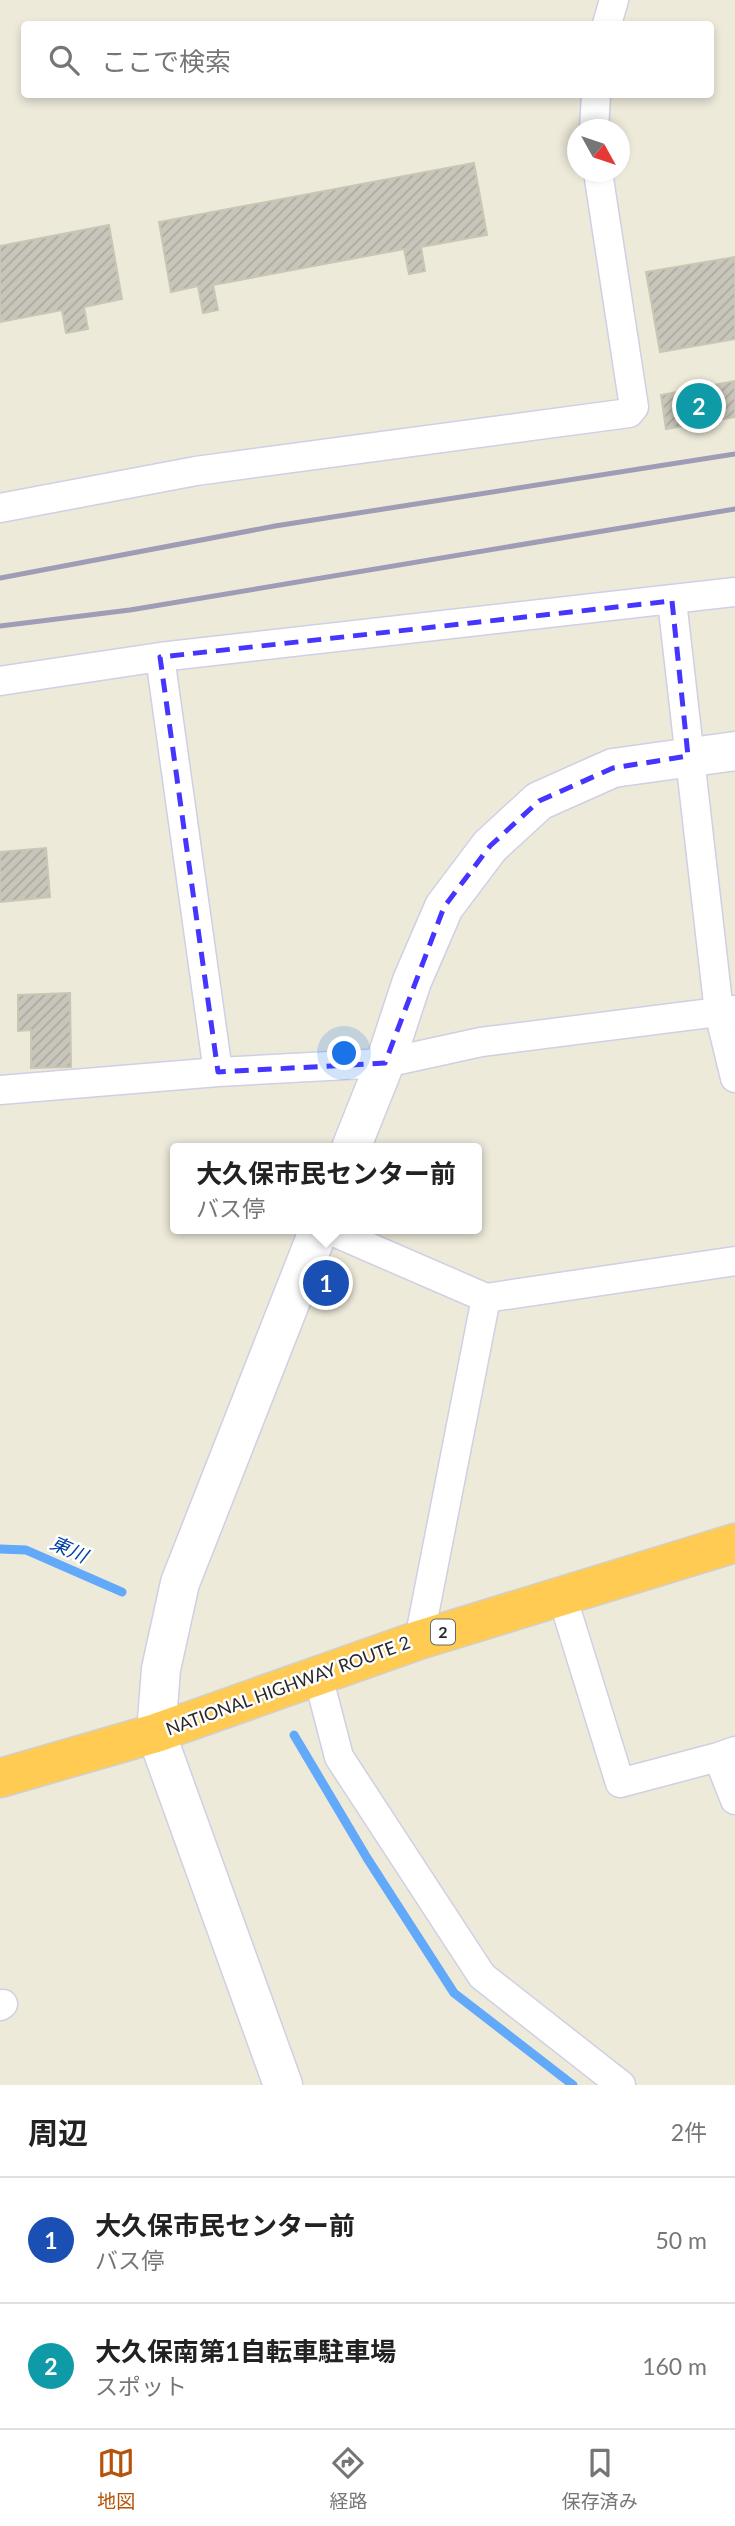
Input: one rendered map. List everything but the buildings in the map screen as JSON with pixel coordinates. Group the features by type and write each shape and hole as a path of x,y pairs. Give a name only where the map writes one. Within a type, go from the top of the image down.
{"highway":[{"name":"NATIONAL HIGHWAY ROUTE 2","path":"0,1778 156,1733 419,1640 735,1543"}],"street":[{"path":"608,21 614,0"},
{"path":"595,119 596,98"},
{"path":"0,508 196,471 629,412 634,407 600,182"},
{"path":"0,681 160,657 735,592"},
{"path":"673,601 688,756 735,1078"},
{"path":"160,657 218,1072"},
{"path":"353,1143 385,1063 412,981 444,907 490,846 539,801 612,768 735,751"},
{"path":"0,1090 218,1072 385,1063 481,1042 727,1011"},
{"path":"283,2085 156,1733 161,1669 180,1583 317,1234"},
{"path":"339,1234 486,1298 735,1261"},
{"path":"419,1640 486,1298"},
{"path":"562,1596 620,1783 727,1754 735,1800"},
{"path":"318,1676 339,1757 482,1976 621,2085"}],"highlighted area":[{"path":"672,601 688,756 613,768 539,801 490,846 444,907 385,1063 218,1072 160,657"}],"waterway":[{"name":"東川","path":"0,1549 26,1550 122,1592"},
{"path":"294,1735 367,1858 454,1993 573,2085"}],"railway":[{"path":"0,578 275,526 735,454"},
{"path":"0,626 130,610 735,509"}],"place":[{"name":"大久保南第1自転車駐車場","path":"699,406"},
{"name":"大久保市民センター前","path":"326,1283"}]}
